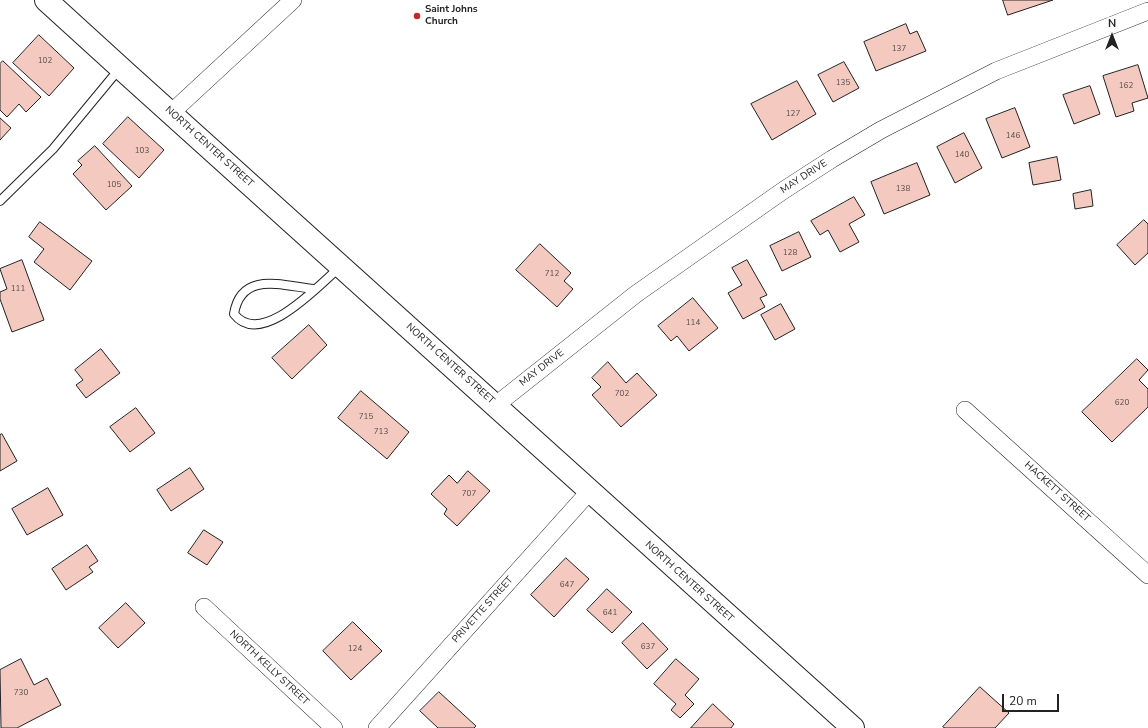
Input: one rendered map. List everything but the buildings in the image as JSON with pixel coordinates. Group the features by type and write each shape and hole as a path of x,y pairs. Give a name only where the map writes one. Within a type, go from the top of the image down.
{"main road":[{"name":"NORTH CENTER STREET","path":"46,0 496,405 589,492 853,728"}],"street":[{"path":"171,114 293,0"},
{"name":"MAY DRIVE","path":"496,405 636,294 784,190 832,159 881,130 996,71 1148,11"},
{"name":"HACKETT STREET","path":"966,410 1148,575"},
{"name":"PRIVETTE STREET","path":"377,728 589,492"},
{"name":"NORTH KELLY STREET","path":"204,607 334,728"}],"lane":[{"path":"0,201 53,149 120,67"},
{"path":"314,289 263,283 246,289 235,305 234,314 239,320 250,324 267,323 288,312 314,289 340,266"}],"place":[{"name":"Saint Johns Church","path":"417,16"}]}
